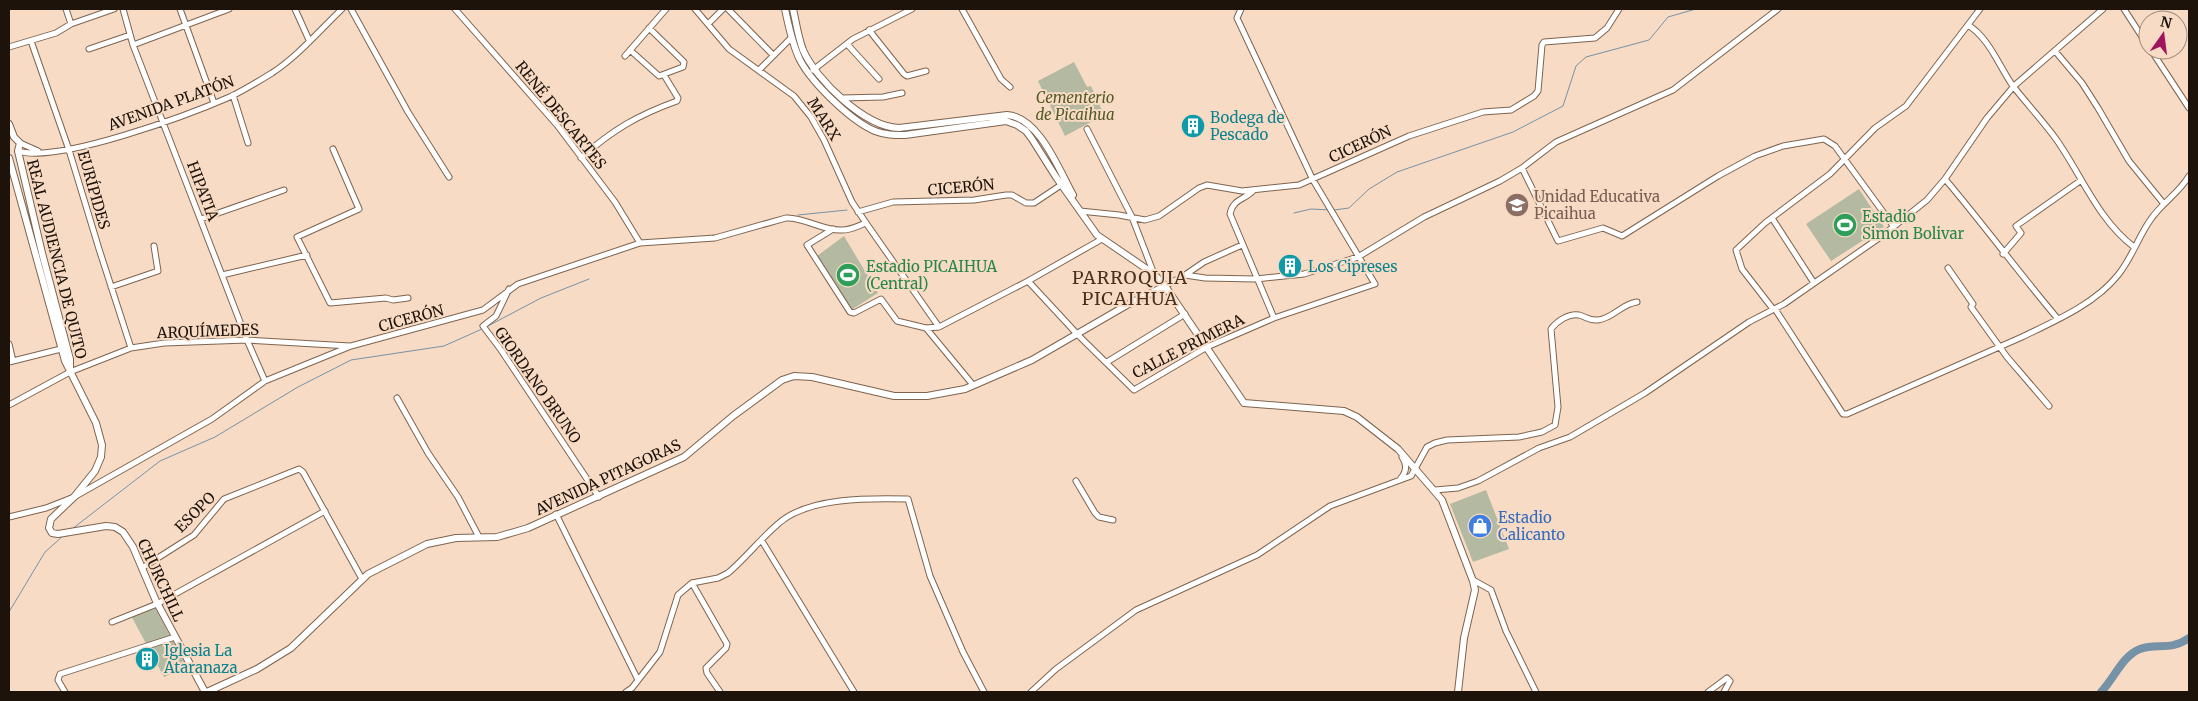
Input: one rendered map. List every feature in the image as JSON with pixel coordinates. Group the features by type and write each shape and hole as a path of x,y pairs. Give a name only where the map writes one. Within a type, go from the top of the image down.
{"main road":[{"path":"785,9 791,38 808,74 824,92 860,122 880,133 905,135 1006,121 1026,131 1061,185 1102,239 1154,274 1166,286 1244,403 1352,413 1398,449 1442,500 1473,580 1475,590 1464,638 1458,692"},
{"path":"793,9 803,49 814,70 843,98 869,119 884,126 894,127 1007,115 1018,117 1034,129 1040,138 1075,199 1078,208"},
{"path":"9,124 12,137 20,143 18,151 9,154"},
{"name":"REAL AUDIENCIA DE QUITO","path":"18,151 70,359 70,372"},
{"name":"REAL AUDIENCIA DE QUITO","path":"9,158 61,349 70,372 96,423 102,445 101,457 95,471 74,498"},
{"name":"AVENIDA PITAGORAS","path":"206,692 257,669 291,648 368,574 427,544 456,538 497,537 512,533 599,497 689,454 733,416 782,380 794,376 812,376 894,396 927,396 973,385 1032,360 1127,305 1166,286"},
{"name":"CHURCHILL","path":"74,498 51,519 49,528 52,533 63,534 106,526 115,527 128,538 157,604 206,692"}],"street":[{"path":"66,9 71,24"},
{"path":"9,47 56,33 71,24 114,9"},
{"name":"HIPATIA","path":"123,9 133,45 247,340 265,381"},
{"path":"180,9 214,103"},
{"path":"133,45 228,9"},
{"path":"295,9 309,40"},
{"name":"AVENIDA PLATÓN","path":"18,151 29,153 69,150 163,122 233,95 274,72 342,9"},
{"path":"351,9 408,112 449,177"},
{"name":"RENÉ DESCARTES","path":"455,9 535,98 620,209 640,243"},
{"path":"625,56 666,9"},
{"name":"MARX","path":"695,9 729,49 794,96 812,117 858,212 939,327"},
{"path":"708,24 723,9"},
{"path":"728,9 773,55"},
{"path":"808,74 847,44 869,30 912,9"},
{"path":"962,9 1001,79 1010,88"},
{"path":"1241,9 1237,18 1313,180 1358,257"},
{"name":"CICERÓN","path":"1078,208 1144,220 1158,216 1199,188 1207,185 1234,191 1299,186 1409,136 1483,112 1511,110 1534,96 1538,91 1542,45 1544,42 1595,38 1607,28 1619,9"},
{"path":"1186,276 1256,279 1304,274 1358,257 1424,218 1500,181 1522,168 1556,142 1681,85 1778,9"},
{"path":"1980,9 1915,98 1875,128 1846,160 1806,194 1772,218 1736,250 1742,269 1774,309 1843,414 2058,319 2105,290 2126,264 2134,246 2152,216 2184,184 2189,176"},
{"path":"1435,490 1458,488 1478,481 1539,448 1570,437 1645,393 1749,322 1774,309 1814,283 1894,227 1927,200 1945,179 1987,118 2014,86 2103,9"},
{"path":"2124,9 2138,31"},
{"path":"1968,25 1979,34 2014,86 2056,139 2080,181 2112,225 2134,246"},
{"path":"630,50 659,76 683,67 684,62 649,28"},
{"path":"869,30 904,74 907,76 926,71"},
{"path":"89,49 130,35"},
{"path":"759,70 791,38"},
{"name":"EURÍPIDES","path":"31,41 69,150 131,348"},
{"path":"847,44 879,79"},
{"path":"2055,52 2087,91 2128,161 2164,204"},
{"path":"2157,60 2189,108"},
{"path":"581,158 615,130 657,108 678,100 664,75"},
{"path":"843,98 883,97 902,93"},
{"path":"233,95 248,143"},
{"path":"1087,130 1132,217 1154,274"},
{"path":"1522,168 1558,241 1603,228 1622,236 1718,176 1773,148 1824,139 1835,146 1894,227"},
{"name":"AVENIDA PLATÓN","path":"20,143 41,152"},
{"path":"333,149 359,209 297,237 330,304 386,298 393,300 408,298"},
{"path":"1945,179 2058,319"},
{"path":"2004,254 2021,233 2016,226 2080,181"},
{"name":"CICERÓN","path":"858,212 892,202 974,200 1006,195 1012,195 1026,203 1034,203 1061,185"},
{"path":"201,218 284,190"},
{"path":"1253,190 1231,206 1230,214 1274,318"},
{"name":"CICERÓN","path":"9,517 46,508 74,498 212,419 265,381 351,346 483,310 509,289 528,280 640,243 715,238 786,218 796,218 841,230 866,224"},
{"path":"1772,218 1814,283"},
{"path":"833,229 808,245 850,312 854,313 879,298 882,299 897,321 926,328 939,327 1028,281 1102,239"},
{"path":"1166,286 1186,276 1204,262 1242,244"},
{"path":"111,287 158,272 154,246"},
{"path":"222,275 307,255"},
{"name":"CALLE PRIMERA","path":"1107,362 1134,390 1207,347 1274,318 1374,284 1358,257"},
{"path":"1948,268 1973,304 1970,307 2049,406"},
{"path":"1028,281 1078,335 1107,362 1185,314"},
{"name":"GIORDANO BRUNO","path":"509,289 496,316 483,327 599,497"},
{"path":"1031,692 1056,669 1136,610 1257,555 1330,506 1400,478 1411,476 1427,447 1441,441 1519,437 1542,432 1555,425 1558,407 1551,329 1555,324 1572,315 1588,320 1600,320 1610,317 1626,304 1637,302"},
{"path":"926,328 973,385"},
{"name":"ARQUÍMEDES","path":"9,405 70,372 131,348 164,343 247,340 351,346"},
{"path":"9,344 11,361 61,349"},
{"path":"397,398 428,453 458,497 478,537"},
{"path":"1398,449 1405,462 1406,470 1400,478"},
{"name":"ESOPO","path":"142,568 194,535 224,499 297,469 303,472 325,511"},
{"path":"1076,481 1091,507 1100,517 1114,520"},
{"path":"626,692 660,652 678,595 692,583 718,578 728,573 778,523 803,509 864,498 908,499 930,576 963,652 984,692"},
{"path":"112,622 157,604 325,511 362,579"},
{"path":"556,514 638,680"},
{"path":"762,541 854,692"},
{"path":"1473,580 1491,590 1509,638 1536,692"},
{"path":"692,583 727,644 726,648 706,668 720,692"},
{"path":"65,692 58,680 60,674 175,637"},
{"path":"1708,692 1727,678 1730,681 1724,692"}],"green space":[{"name":"Cementerio de Picaihua","path":"1074,62 1087,87 1091,86 1104,115 1065,136 1038,81"},
{"name":"Estadio Simon Bolivar","path":"1859,189 1884,227 1831,261 1806,224"},
{"name":"Estadio PICAIHUA (Central)","path":"844,236 878,293 851,310 817,256"},
{"path":"1486,490 1509,549 1473,562 1450,504"},
{"path":"152,602 187,668 164,677 129,612"}],"waterway":[{"path":"1334,210 1349,208 1369,189 1397,172 1513,132 1563,106 1576,66 1586,57 1649,40 1668,17 1696,9"},
{"path":"1294,213 1311,209 1330,210"},
{"path":"798,215 847,210"},
{"path":"486,327 541,298 589,279"},
{"path":"72,529 160,461 215,437 298,387 351,360 444,346 482,329"},
{"path":"9,612 45,552 63,536"},
{"path":"2101,692 2123,662 2134,652 2146,647 2175,645 2189,638"}],"place":[{"name":"Bodega de Pescado","path":"1193,126"},
{"name":"Unidad Educativa Picaihua","path":"1517,205"},
{"name":"Estadio Simon Bolivar","path":"1845,225"},
{"name":"Los Cipreses","path":"1290,266"},
{"name":"Estadio PICAIHUA (Central)","path":"848,275"},
{"name":"Estadio Calicanto","path":"1480,526"},
{"name":"Iglesia La Ataranaza","path":"147,659"}],"district":[{"name":"PARROQUIA PICAIHUA","path":"1130,287"}]}
